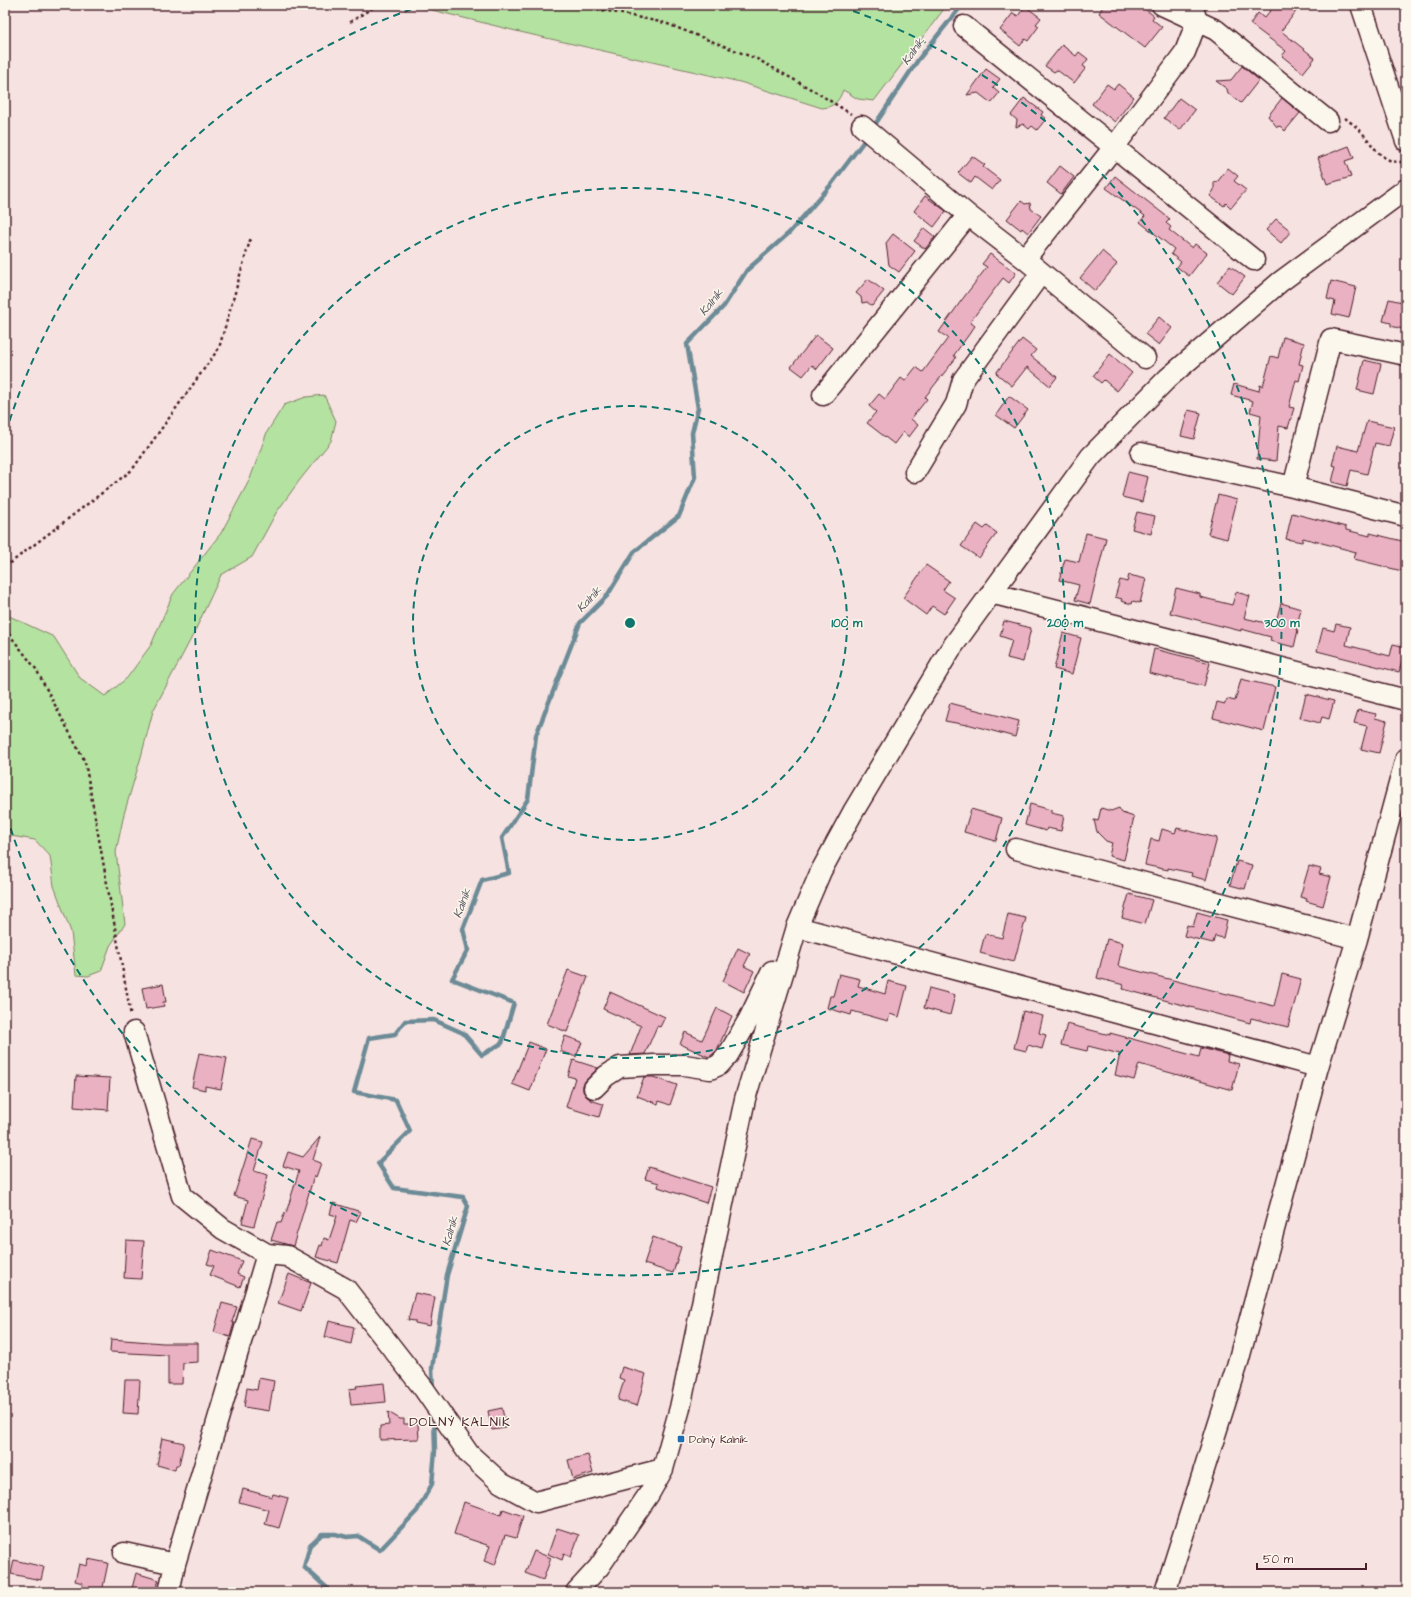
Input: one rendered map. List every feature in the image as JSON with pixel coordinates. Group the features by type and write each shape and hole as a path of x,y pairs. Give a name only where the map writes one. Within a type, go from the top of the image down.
{"street":[{"path":"1162,5 1194,13 1325,118"},
{"path":"1361,5 1406,141"},
{"path":"1025,259 1115,146 1185,52 1194,13"},
{"path":"964,26 1115,146 1254,260"},
{"path":"869,132 968,215 1025,259 1145,358"},
{"path":"576,1592 599,1567 649,1494 662,1469 680,1408 745,1099 783,968 797,926 821,871 853,812 950,650 1091,456 1168,378 1280,282 1406,189"},
{"path":"823,395 968,215"},
{"path":"915,472 956,404 963,380 1041,273"},
{"path":"1293,488 1331,338 1406,355"},
{"path":"1141,453 1406,516"},
{"path":"991,593 1406,700"},
{"path":"1165,1592 1237,1366 1318,1067 1357,938 1406,758"},
{"path":"1016,849 1357,938"},
{"path":"797,926 1318,1067"},
{"path":"594,1088 606,1076 620,1068 654,1065 710,1069 719,1065 728,1055 749,1018 772,971 783,968"},
{"path":"134,1032 182,1196 223,1229 267,1254 287,1256 346,1289 424,1389 469,1454 501,1483 536,1502 662,1469"},
{"path":"169,1592 175,1564 267,1254"},
{"path":"124,1553 175,1564"}],"path":[{"path":"350,22 377,5"},
{"path":"579,5 665,23 757,58 850,114 869,132"},
{"path":"1325,118 1335,113 1344,117 1363,133 1383,158 1393,162 1406,161"},
{"path":"5,568 132,470 220,348 251,237"},
{"path":"5,629 36,669 85,762 134,1032"}],"green space":[{"path":"412,5 947,5 874,101 858,99 843,90 836,103 822,108 740,82 520,32"},
{"path":"324,395 336,421 331,441 276,513 252,557 221,575 193,635 153,711 124,814 116,852 125,924 110,946 101,971 88,976 76,975 71,932 54,886 50,856 35,840 5,835 5,616 7,615 54,637 80,678 105,696 127,678 151,645 173,594 221,533 250,479 267,432 284,405 306,397"}],"building":[{"path":"1104,5 1140,5 1154,16 1152,19 1162,27 1145,48 1099,13"},
{"path":"1275,5 1301,5 1281,31 1315,58 1303,73 1282,56 1286,51 1250,24 1258,13 1264,18"},
{"path":"1025,6 1041,18 1036,24 1039,26 1028,41 1025,39 1020,46 1000,30 1013,13 1018,16"},
{"path":"1062,45 1076,56 1079,52 1088,59 1083,66 1086,68 1074,83 1057,70 1054,72 1045,66"},
{"path":"1242,66 1259,80 1241,103 1228,93 1227,89 1216,81 1231,80"},
{"path":"986,69 1000,79 993,88 999,93 991,103 978,93 967,95"},
{"path":"1107,84 1114,89 1118,84 1134,97 1115,122 1092,104"},
{"path":"1024,98 1043,112 1041,115 1046,119 1037,130 1032,126 1029,129 1023,124 1016,127 1017,120 1011,115"},
{"path":"1179,98 1195,110 1180,130 1164,118"},
{"path":"1282,98 1300,113 1285,131 1280,126 1277,127 1268,116"},
{"path":"1349,146 1354,158 1345,161 1351,177 1327,184 1318,158"},
{"path":"972,156 985,165 983,167 1000,180 992,190 975,177 971,183 958,173"},
{"path":"1060,166 1074,177 1061,194 1047,183"},
{"path":"1228,168 1238,176 1234,181 1246,190 1231,208 1226,203 1224,206 1210,196 1214,190 1214,182 1218,181"},
{"path":"1115,176 1170,219 1166,223 1171,227 1169,230 1192,248 1195,244 1207,253 1189,276 1177,267 1181,262 1171,254 1174,249 1140,222 1145,216 1106,188"},
{"path":"925,196 946,211 934,227 914,211"},
{"path":"1021,201 1025,204 1030,203 1031,209 1041,216 1028,233 1022,228 1021,230 1007,219"},
{"path":"1276,219 1291,231 1281,243 1266,230"},
{"path":"924,228 935,237 925,249 914,241"},
{"path":"893,234 915,251 899,272 889,265 886,243"},
{"path":"1102,251 1117,264 1095,291 1080,278"},
{"path":"990,254 1016,273 1009,283 1003,278 970,322 975,326 954,355 956,358 925,397 927,399 911,419 918,425 909,437 903,432 894,444 867,423 876,412 869,406 879,394 885,399 901,378 905,381 916,367 923,372 948,338 939,332 987,267 982,264"},
{"path":"1230,266 1245,277 1232,294 1217,282"},
{"path":"868,279 884,291 872,306 867,302 862,303 861,297 856,293"},
{"path":"1331,281 1356,287 1349,318 1332,314 1335,301 1327,299"},
{"path":"1389,299 1406,303 1406,330 1391,326 1391,323 1383,321"},
{"path":"1159,317 1172,328 1159,345 1145,334"},
{"path":"816,335 833,348 817,369 812,365 803,376 791,367"},
{"path":"1283,337 1304,343 1299,364 1303,365 1299,381 1296,380 1289,407 1294,408 1288,428 1279,426 1276,461 1257,459 1261,415 1250,412 1253,401 1231,395 1234,384 1259,391 1260,385 1263,386 1271,356 1278,358"},
{"path":"1022,339 1036,350 1031,356 1057,377 1050,386 1027,367 1012,386 996,373"},
{"path":"1110,354 1132,373 1117,391 1104,380 1101,383 1093,376"},
{"path":"1364,360 1381,364 1374,394 1357,390"},
{"path":"1009,396 1028,410 1014,428 996,415"},
{"path":"1188,410 1201,413 1194,439 1181,436"},
{"path":"1367,421 1394,427 1389,446 1375,443 1367,474 1351,470 1347,486 1332,482 1336,466 1332,465 1337,446 1358,451"},
{"path":"1128,472 1148,477 1142,502 1122,497"},
{"path":"1218,495 1237,500 1227,539 1208,534"},
{"path":"1137,512 1155,516 1151,534 1132,529"},
{"path":"1292,513 1346,527 1346,530 1370,536 1370,533 1406,542 1406,572 1354,559 1356,552 1303,538 1302,542 1286,539"},
{"path":"977,524 984,529 987,526 997,533 979,558 961,546"},
{"path":"1086,533 1106,538 1090,604 1075,600 1079,585 1059,580 1065,559 1079,562"},
{"path":"926,565 949,581 943,590 955,598 944,614 932,606 926,615 903,598"},
{"path":"1129,575 1146,579 1140,603 1133,601 1132,604 1121,601 1122,599 1115,597 1120,580 1127,582"},
{"path":"1176,588 1200,594 1200,597 1232,605 1236,592 1250,596 1244,618 1275,625 1281,603 1301,609 1294,647 1270,641 1271,637 1170,613"},
{"path":"1004,621 1031,628 1023,662 1007,658 1012,640 1000,636"},
{"path":"1336,624 1350,627 1346,645 1390,656 1393,644 1406,647 1399,672 1317,651 1323,628 1334,631"},
{"path":"1063,633 1081,638 1072,674 1054,669"},
{"path":"1154,649 1210,663 1204,686 1149,673"},
{"path":"1241,679 1275,687 1264,731 1213,718 1217,702 1225,704 1227,699 1235,701"},
{"path":"1306,694 1334,701 1329,719 1322,717 1320,723 1300,718"},
{"path":"950,703 1019,721 1015,737 967,724 945,721"},
{"path":"1358,710 1376,714 1375,718 1387,721 1379,753 1361,749 1367,726 1354,723"},
{"path":"1030,804 1051,810 1051,813 1064,816 1061,831 1047,828 1046,831 1025,825"},
{"path":"1101,808 1111,811 1119,808 1122,813 1134,817 1124,860 1109,856 1112,843 1106,841 1097,832 1094,820 1098,821"},
{"path":"971,809 1002,818 996,841 964,832"},
{"path":"1177,828 1217,838 1206,880 1191,876 1192,873 1145,865 1151,839 1159,841 1162,829 1175,833"},
{"path":"1237,861 1252,865 1245,889 1230,885"},
{"path":"1309,866 1321,869 1319,874 1331,877 1323,906 1306,901 1307,899 1300,897"},
{"path":"1129,894 1152,900 1145,924 1122,918"},
{"path":"1197,912 1227,920 1223,938 1215,936 1213,943 1184,936 1187,925 1193,927"},
{"path":"1008,914 1026,918 1014,962 980,953 985,934 1002,938"},
{"path":"1107,939 1123,943 1118,966 1274,1006 1282,974 1301,979 1288,1027 1251,1018 1250,1023 1123,989 1124,985 1097,978"},
{"path":"738,948 750,954 744,966 754,971 744,992 723,981"},
{"path":"568,970 588,977 567,1032 547,1024"},
{"path":"839,974 860,979 858,986 885,994 888,981 907,986 899,1017 890,1014 888,1021 852,1011 851,1015 827,1008 830,996 833,996"},
{"path":"163,984 166,1002 163,1002 164,1006 146,1009 142,988"},
{"path":"929,988 955,995 950,1015 924,1008"},
{"path":"610,992 665,1017 660,1027 657,1026 645,1054 630,1055 641,1026 603,1009"},
{"path":"717,1008 732,1016 717,1050 712,1055 709,1057 680,1044 685,1032 702,1040"},
{"path":"1023,1011 1043,1016 1039,1033 1046,1035 1042,1049 1028,1045 1026,1051 1014,1048"},
{"path":"1067,1024 1110,1035 1110,1033 1199,1057 1201,1048 1228,1055 1227,1061 1239,1064 1232,1090 1139,1064 1134,1080 1115,1075 1120,1054 1088,1046 1087,1051 1061,1045"},
{"path":"565,1036 582,1042 576,1057 560,1051"},
{"path":"529,1042 546,1049 530,1091 512,1084"},
{"path":"199,1053 227,1058 221,1089 205,1086 205,1090 192,1087"},
{"path":"573,1060 598,1068 586,1080 583,1085 583,1091 590,1100 603,1104 599,1117 566,1107 575,1078 568,1076"},
{"path":"76,1076 110,1078 108,1110 74,1107"},
{"path":"644,1077 653,1077 677,1085 670,1105 659,1101 658,1104 637,1096"},
{"path":"320,1137 313,1160 321,1163 316,1177 314,1176 293,1246 271,1240 277,1222 281,1223 285,1212 286,1213 299,1171 283,1166 288,1152 303,1157"},
{"path":"252,1139 263,1142 254,1171 268,1175 254,1226 242,1223 248,1200 234,1196"},
{"path":"649,1167 711,1187 706,1203 658,1187 659,1183 645,1179"},
{"path":"333,1203 361,1212 356,1222 350,1220 338,1263 316,1257 320,1245 322,1246 324,1238 329,1240 337,1216 330,1214"},
{"path":"653,1237 681,1247 673,1273 644,1264"},
{"path":"126,1240 144,1241 141,1279 124,1278"},
{"path":"212,1250 242,1261 237,1274 244,1277 240,1287 210,1275 214,1266 207,1264"},
{"path":"289,1274 311,1283 301,1311 278,1303"},
{"path":"415,1293 435,1297 430,1326 408,1320"},
{"path":"222,1303 237,1307 232,1322 234,1323 230,1337 214,1332"},
{"path":"329,1321 354,1327 351,1344 325,1337"},
{"path":"111,1339 163,1343 198,1343 198,1362 183,1363 182,1384 168,1384 168,1355 110,1352"},
{"path":"622,1367 646,1374 637,1406 618,1400 624,1380 619,1378"},
{"path":"259,1378 274,1381 269,1411 244,1407 247,1388 257,1390"},
{"path":"125,1380 140,1380 138,1414 123,1413"},
{"path":"384,1383 386,1402 351,1405 349,1389 357,1388 356,1386"},
{"path":"502,1408 506,1428 492,1430 488,1411"},
{"path":"388,1412 400,1419 404,1419 404,1424 418,1424 419,1439 380,1440 380,1426 389,1425"},
{"path":"162,1438 184,1443 179,1465 176,1465 175,1470 157,1465"},
{"path":"588,1455 593,1473 573,1479 568,1460"},
{"path":"243,1489 272,1497 273,1494 288,1498 279,1528 265,1524 269,1510 239,1502"},
{"path":"464,1502 501,1515 503,1509 523,1516 516,1538 505,1535 495,1565 484,1561 490,1546 454,1534"},
{"path":"557,1528 579,1535 571,1557 564,1554 562,1560 548,1554"},
{"path":"534,1551 551,1558 543,1580 525,1573"},
{"path":"88,1559 108,1563 102,1592 81,1592 83,1583 75,1581 79,1564 87,1566"},
{"path":"14,1560 44,1567 41,1580 11,1574"},
{"path":"136,1573 159,1580 155,1592 131,1592"}],"waterway":[{"name":"Kalník","path":"872,129 918,60 962,5"},
{"name":"Kalník","path":"433,1389 432,1368 447,1275 468,1206 463,1197 394,1188 378,1163 410,1131 396,1100 354,1092 369,1038 395,1034 405,1021 434,1020 463,1033 482,1055 502,1043 514,1003 452,979 468,950 463,929 482,880 509,873 502,838 528,799 536,735 580,623 607,596 634,552 679,516 695,477 692,433 698,408 687,344 724,306 747,270 789,233 830,186 867,137"},
{"name":"Kalník","path":"328,1592 327,1588 304,1567 310,1545 322,1534 335,1534 347,1537 358,1536 380,1550 417,1511 432,1484 435,1451 434,1415"}],"place":[{"name":"Dolný Kalník","path":"681,1439"}],"district":[{"name":"DOLNÝ KALNÍK","path":"460,1421"}]}
